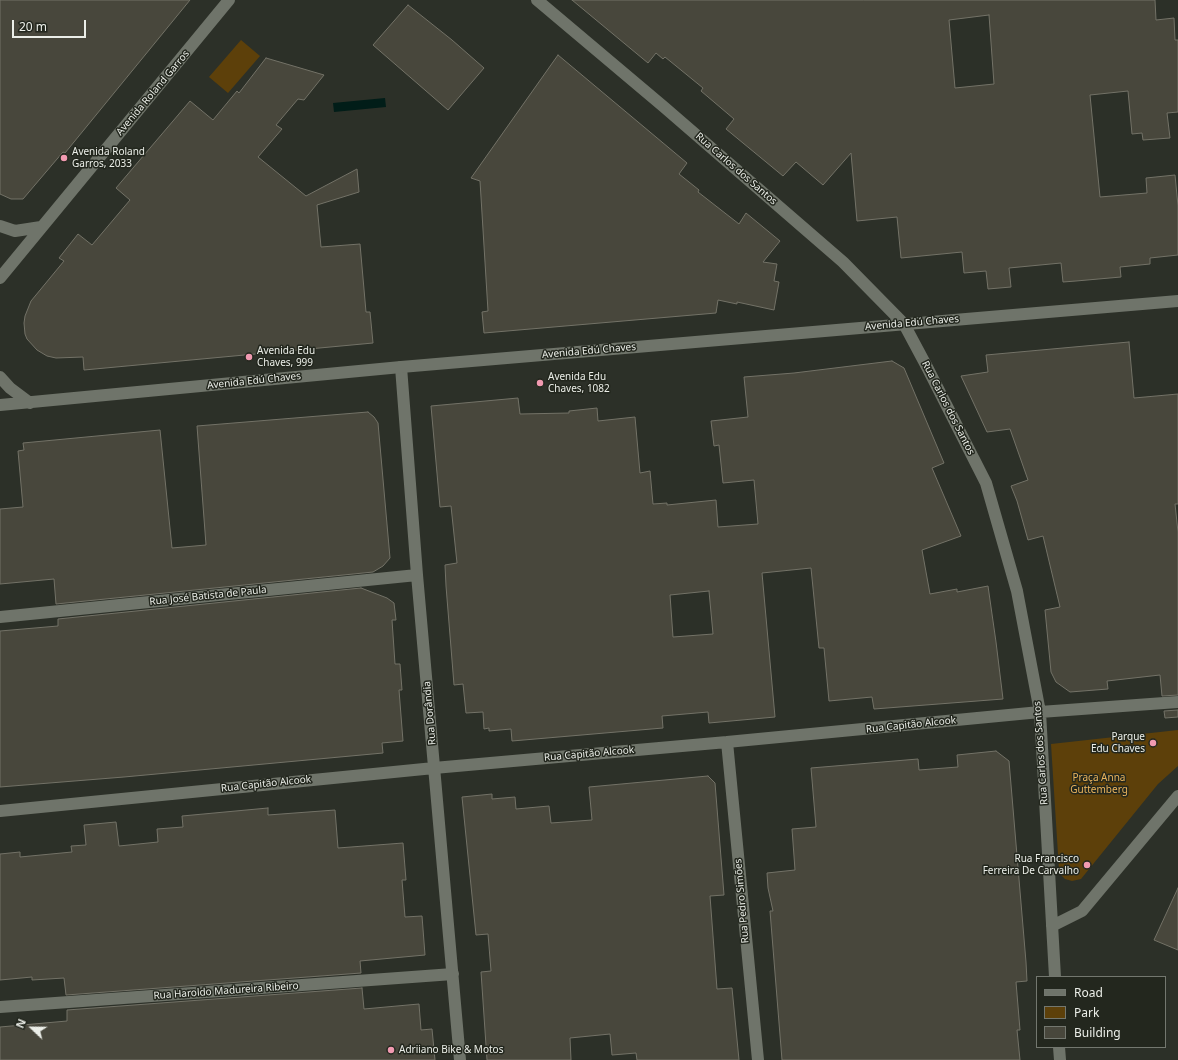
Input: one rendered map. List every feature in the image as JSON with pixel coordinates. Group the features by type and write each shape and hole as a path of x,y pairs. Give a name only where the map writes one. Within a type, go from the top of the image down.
{"street":[{"name":"Avenida Roland Garros","path":"0,278 229,0"},
{"name":"Rua Carlos dos Santos","path":"537,0 670,112 843,262 904,324 946,403 986,483 1018,591 1040,712 1055,976"},
{"path":"0,226 15,231 41,228"},
{"name":"Avenida Edú Chaves","path":"0,405 401,367 1178,301"},
{"name":"Rua Dorândia","path":"401,367 417,574 460,1060"},
{"path":"0,378 10,388 30,403"},
{"name":"Rua José Batista de Paula","path":"0,617 417,574"},
{"name":"Rua Capitão Alcook","path":"0,811 434,768 1040,712 1178,702"},
{"name":"Rua Pedro Simões","path":"727,742 758,1060"},
{"path":"1052,926 1082,911 1178,796"},
{"name":"Rua Haroldo Madureira Ribeiro","path":"0,1007 453,974"},
{"path":"1059,1048 1060,1060"}],"green space":[{"path":"241,40 260,56 228,93 209,77"},
{"name":"Praça Anna Guttemberg","path":"1178,730 1178,766 1158,784 1081,879 1072,881 1065,879 1060,874 1059,870 1051,744"}],"water":[{"path":"385,98 386,107 334,112 333,103"}],"building":[{"path":"0,0 190,0 65,153 63,152 23,199 11,199 0,194"},
{"path":"572,0 1155,0 1156,20 1174,18 1175,40 1178,40 1178,112 1167,113 1170,138 1143,140 1142,133 1132,134 1128,91 1090,95 1100,197 1147,193 1146,178 1175,175 1178,206 1178,255 1150,258 1150,264 1120,267 1121,277 1063,282 1061,263 1009,268 1011,287 988,289 986,271 964,273 962,252 901,258 897,217 857,221 851,153 823,185 796,162 783,176 726,129 734,119 701,91 703,88 665,57 663,59 656,53 648,63","holes":["989,15 994,84 955,88 949,20"]},
{"path":"408,5 484,68 448,110 373,45"},
{"path":"558,55 687,163 679,174 699,190 698,192 739,224 746,213 780,241 763,262 777,264 774,281 779,282 774,310 737,302 737,304 718,300 716,313 484,333 482,312 488,311 480,181 471,178"},
{"path":"266,58 324,75 304,100 298,99 276,125 282,129 258,157 306,196 357,169 359,192 317,205 321,247 360,244 366,312 370,312 373,343 84,370 83,357 56,358 47,356 37,350 27,339 25,334 25,316 31,301 64,261 59,258 78,234 92,245 130,200 116,188 190,101 213,120 237,91 239,93"},
{"path":"1129,342 1134,398 1178,394 1178,504 1175,504 1178,532 1178,695 1162,696 1160,675 1107,681 1108,689 1070,692 1056,682 1051,672 1045,610 1060,607 1043,536 1028,540 1017,501 1011,486 1028,480 1010,429 987,432 961,376 988,372 986,355"},
{"path":"892,361 904,368 944,463 932,468 961,536 922,550 930,594 957,589 957,592 988,586 1003,699 874,709 872,697 829,701 824,648 819,648 811,568 762,573 775,717 709,723 708,712 662,716 663,728 512,741 511,729 489,731 489,728 484,729 483,712 466,713 463,684 454,685 445,565 457,563 451,506 440,507 431,406 518,398 520,414 569,413 569,411 597,408 598,421 635,417 640,473 650,471 653,504 667,503 667,505 716,500 718,527 758,524 754,480 723,483 719,445 714,446 711,421 748,417 744,377 794,373","holes":["709,591 713,634 673,637 670,595"]},
{"path":"368,412 378,423 390,558 383,566 373,572 56,604 54,579 0,584 0,509 23,507 18,451 24,450 23,443 160,430 172,548 206,545 197,426"},
{"path":"361,588 387,598 394,603 396,620 392,620 395,664 400,664 402,690 399,690 403,741 382,743 383,753 0,787 0,631 58,626 58,619"},
{"path":"1178,710 1178,717 1165,718 1164,711"},
{"path":"996,751 1009,761 1026,962 1027,981 1016,982 1020,1030 1017,1030 1020,1060 782,1060 770,911 773,911 768,888 767,873 795,870 792,829 816,827 811,768 918,759 919,770 958,767 957,755"},
{"path":"708,776 715,783 724,895 710,896 717,989 732,988 739,1060 637,1060 636,1053 612,1055 610,1034 570,1038 571,1060 487,1060 481,972 491,971 488,934 476,935 462,797 492,794 492,799 515,797 516,809 549,806 551,823 592,820 589,787"},
{"path":"268,808 268,815 335,810 338,848 403,843 406,880 402,880 405,917 422,916 425,955 360,961 361,973 66,995 64,978 32,980 32,977 0,980 0,854 20,852 20,857 72,852 71,846 86,845 84,825 116,822 119,846 158,842 157,829 183,827 182,816"},
{"path":"1178,888 1178,950 1154,940"},
{"path":"362,988 364,1009 419,1004 421,1030 432,1029 435,1060 0,1060 0,1027 67,1021 67,1010"}],"place":[{"name":"Avenida Roland Garros, 2033","path":"64,158"},
{"name":"Avenida Edu Chaves, 999","path":"249,357"},
{"name":"Avenida Edu Chaves, 1082","path":"540,383"},
{"name":"Parque Edu Chaves","path":"1153,743"},
{"name":"Rua Francisco Ferreira De Carvalho","path":"1087,865"},
{"name":"Adriiano Bike & Motos","path":"391,1050"}]}
